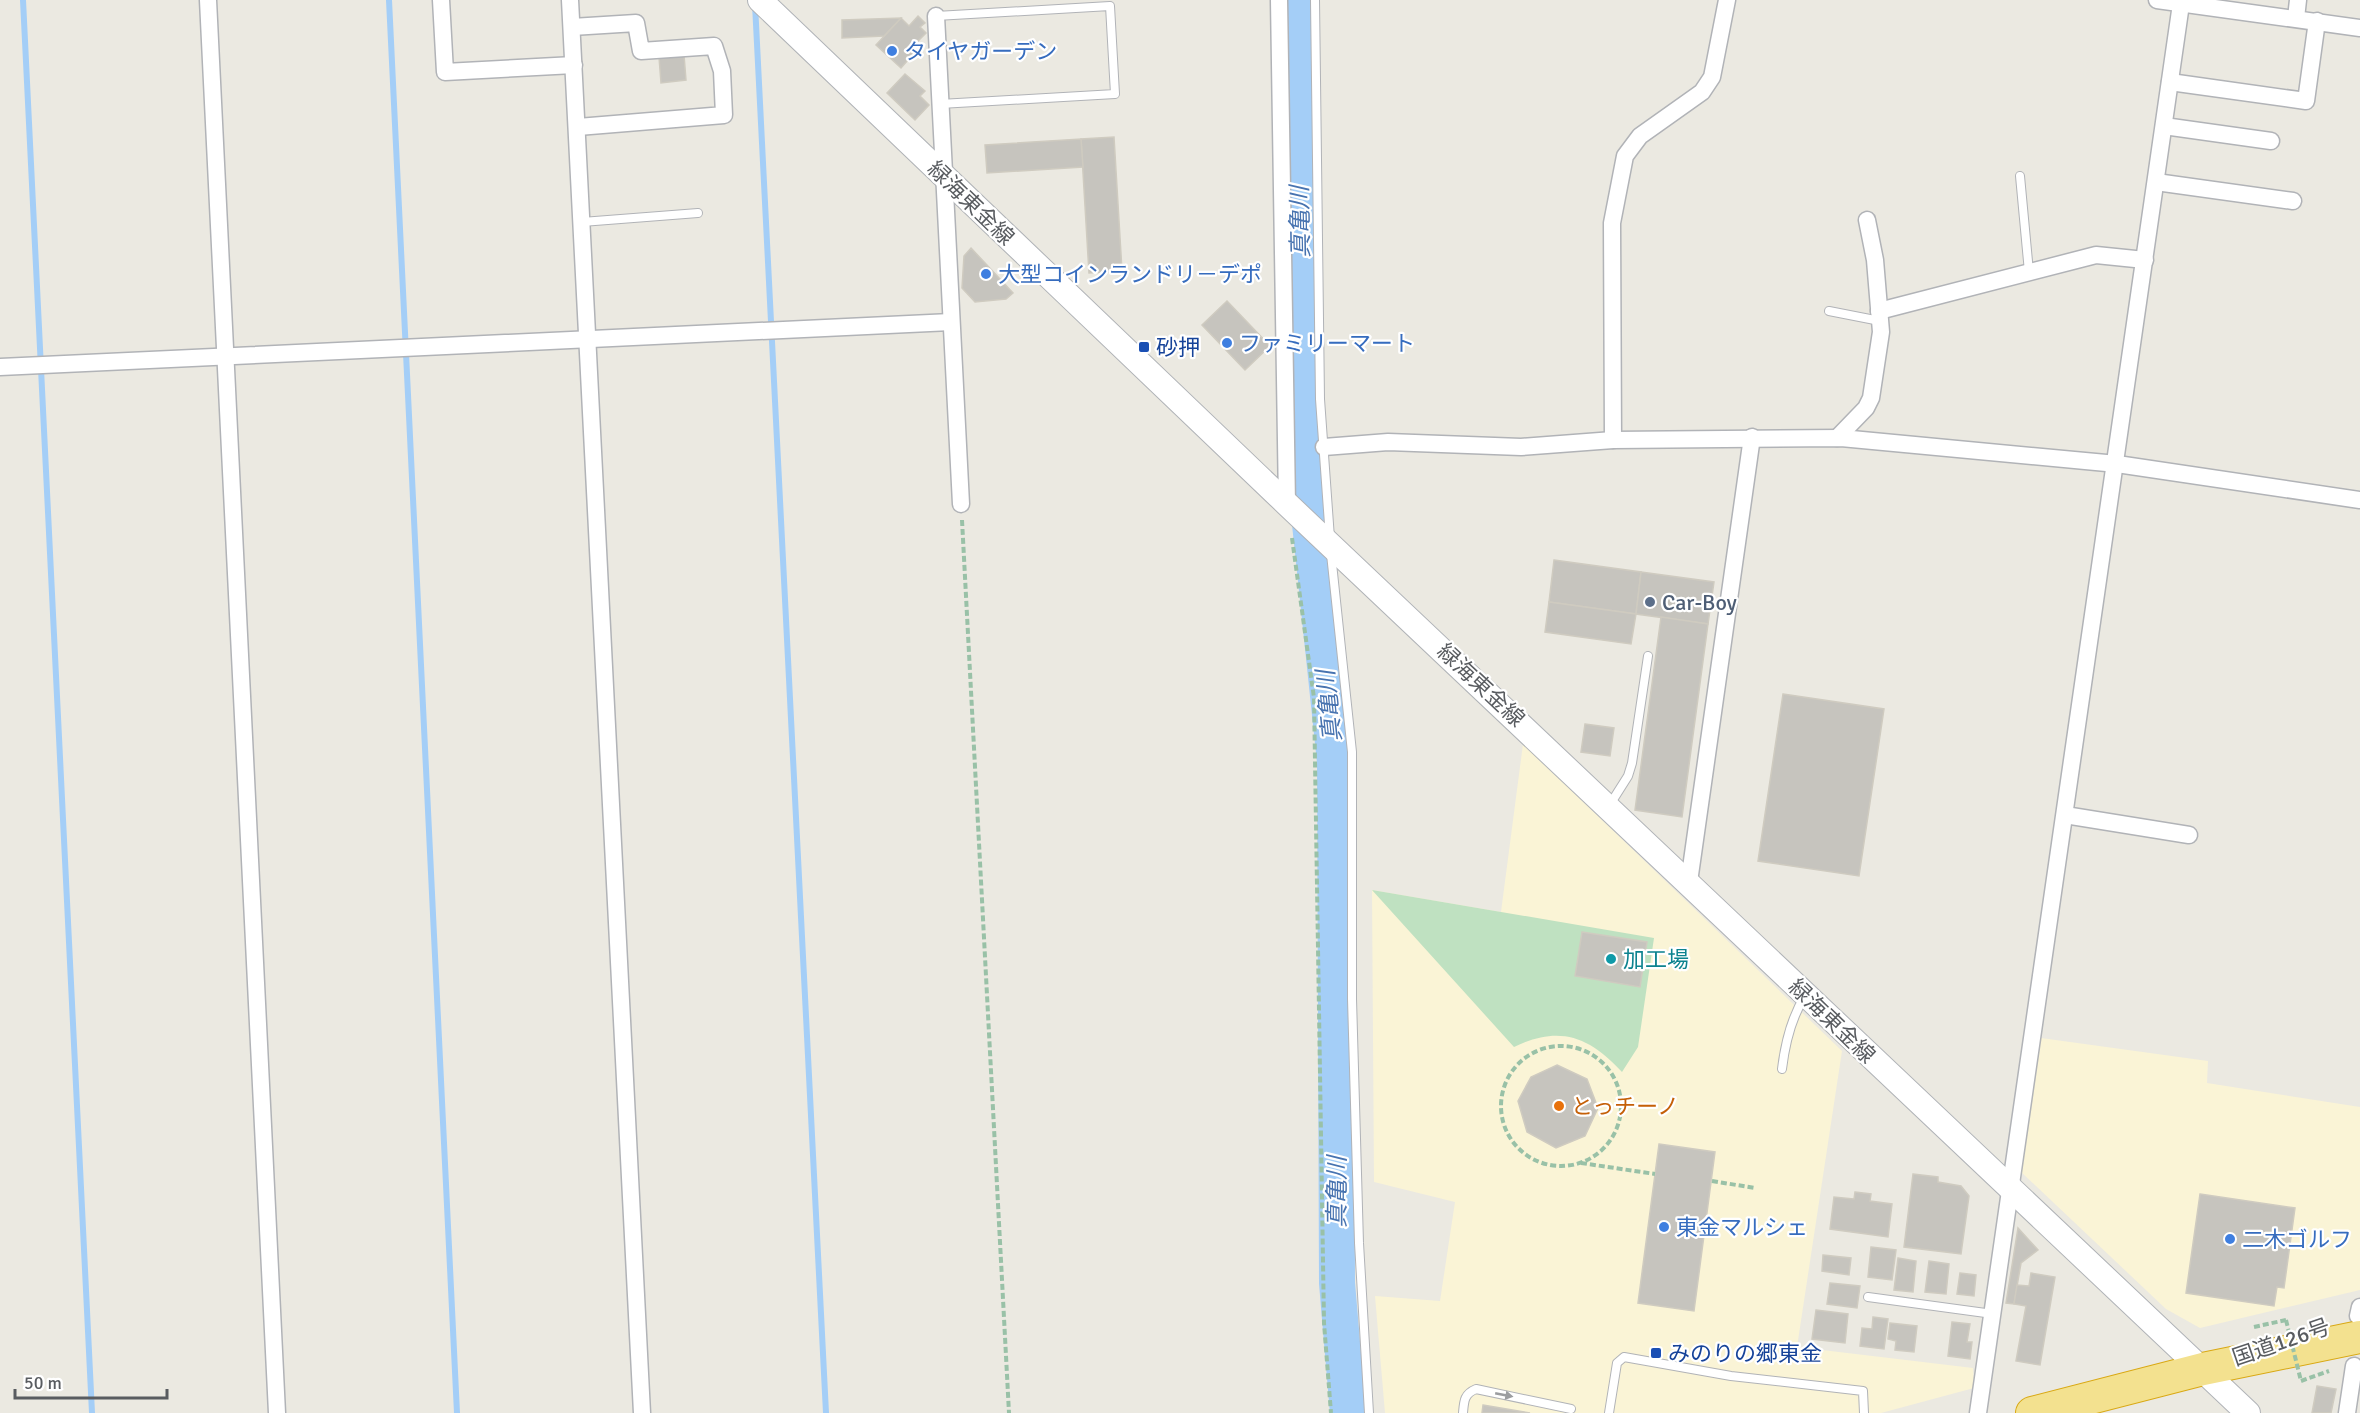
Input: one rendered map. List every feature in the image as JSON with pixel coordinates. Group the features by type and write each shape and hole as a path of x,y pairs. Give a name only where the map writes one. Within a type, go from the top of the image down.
{"highway":[{"name":"国道126号","path":"2032,1413 2359,1328"}],"main road":[{"name":"緑海東金線","path":"760,0 1330,545 1609,806 1805,996 2248,1413"}],"street":[{"path":"208,0 277,1413"},
{"path":"441,0 445,72 574,65"},
{"path":"570,0 579,127 642,1413"},
{"path":"1279,0 1287,504"},
{"path":"1613,440 1612,223 1625,156 1640,136 1701,92 1712,77 1727,0"},
{"path":"2157,0 2360,28"},
{"path":"2296,18 2298,0"},
{"path":"1978,1413 2181,4"},
{"path":"936,16 961,504"},
{"path":"2170,82 2306,101 2317,21"},
{"path":"572,27 636,23 641,51 714,46 722,71 724,115 579,127"},
{"path":"2164,126 2271,141"},
{"path":"2156,182 2294,201"},
{"path":"1837,438 1866,408 1871,398 1880,316 1875,260 1867,220"},
{"path":"1880,316 2029,272 2096,255 2145,260"},
{"path":"0,367 951,322"},
{"path":"1689,882 1752,437"},
{"path":"1324,447 1388,442 1521,447 1613,440 1837,438 2116,464 2360,500"},
{"path":"2065,815 2189,835"},
{"path":"2348,1413 2359,1328"}],"lane":[{"path":"1315,0 1317,250 1324,447 1330,545 1352,752 1352,999 1359,1243 1369,1413"},
{"path":"936,16 1110,6 1115,94 940,104"},
{"path":"2020,176 2029,272"},
{"path":"582,222 698,213"},
{"path":"1829,311 1880,316"},
{"path":"1609,806 1628,776 1632,763 1648,656"},
{"path":"1782,1070 1785,1046 1797,1008 1805,996"},
{"path":"1868,1297 1993,1314"},
{"path":"1609,1413 1617,1363 1624,1356 1731,1376 1863,1391 1864,1413"},
{"path":"1462,1413 1468,1392 1476,1389 1571,1410"}],"path":[{"path":"961,504 1009,1413"},
{"path":"1287,504 1314,698 1324,1323 1331,1413"},
{"path":"1581,1163 1598,1155 1612,1139 1620,1120 1622,1099 1615,1079 1603,1062 1585,1050 1565,1046 1546,1048 1528,1055 1514,1068 1505,1084 1501,1103 1503,1122 1517,1146 1540,1163 1559,1167 1581,1163 1655,1174"},
{"path":"1712,1181 1755,1188"},
{"path":"2254,1327 2286,1320 2301,1381 2331,1371"}],"shaded area":[{"path":"1523,744 1842,1051 1797,1347 1973,1368 1974,1388 1881,1413 1385,1413 1375,1296 1440,1301 1455,1202 1374,1182 1372,890 1501,912"},
{"path":"2041,1038 2208,1061 2207,1083 2360,1107 2360,1290 2200,1328 2166,1309 2019,1170"}],"green space":[{"path":"1372,890 1654,938 1638,1047 1622,1072 1598,1050 1585,1042 1572,1038 1545,1037 1514,1047"}],"building":[{"path":"918,16 925,23 920,27 926,33 910,49 914,53 901,68 876,45 901,18 909,26"},
{"path":"901,18 884,36 842,38 842,20"},
{"path":"684,55 686,80 661,83 659,57"},
{"path":"905,74 925,91 920,96 929,105 915,120 887,93"},
{"path":"1114,137 1122,271 1089,273 1081,139"},
{"path":"1081,139 1083,167 987,173 985,145"},
{"path":"971,248 1013,293 1006,299 975,302 962,288 964,256"},
{"path":"1227,301 1270,346 1245,370 1202,325"},
{"path":"1554,560 1641,572 1636,614 1549,602"},
{"path":"1641,572 1714,582 1708,624 1636,614"},
{"path":"1549,602 1636,614 1631,644 1545,632"},
{"path":"1661,617 1708,624 1682,817 1635,810"},
{"path":"1783,694 1884,709 1859,876 1758,861"},
{"path":"1585,724 1614,728 1610,756 1581,752"},
{"name":"加工場","path":"1582,932 1647,942 1640,987 1575,976"},
{"path":"1557,1065 1587,1079 1598,1108 1585,1136 1556,1148 1527,1132 1518,1101 1531,1077"},
{"path":"1659,1144 1715,1152 1694,1311 1638,1303"},
{"path":"1913,1174 1938,1177 1938,1182 1961,1186 1969,1196 1961,1254 1904,1247"},
{"path":"1855,1192 1871,1194 1870,1201 1892,1204 1888,1237 1830,1229 1834,1197 1854,1199"},
{"path":"2200,1194 2295,1208 2284,1288 2277,1287 2274,1306 2186,1293"},
{"path":"2018,1228 2038,1250 2021,1263 2014,1304 2006,1303"},
{"path":"1871,1247 1896,1250 1892,1280 1868,1277"},
{"path":"1823,1255 1851,1258 1849,1275 1822,1271"},
{"path":"1898,1258 1916,1261 1913,1292 1894,1290"},
{"path":"1929,1261 1949,1264 1946,1294 1925,1292"},
{"path":"1960,1273 1976,1275 1974,1296 1957,1294"},
{"path":"2031,1273 2055,1277 2040,1365 2016,1361 2026,1306 2014,1304 2017,1285 2029,1286"},
{"path":"1830,1283 1860,1286 1857,1308 1827,1304"},
{"path":"1816,1310 1848,1314 1845,1343 1812,1339"},
{"path":"1873,1317 1888,1319 1884,1349 1860,1346 1862,1328 1872,1329"},
{"path":"1952,1322 1970,1324 1967,1342 1972,1342 1970,1359 1948,1356"},
{"path":"1890,1323 1917,1326 1914,1352 1895,1350 1896,1341 1888,1339"},
{"path":"2317,1386 2336,1389 2331,1413 2312,1413"},
{"path":"1483,1405 1530,1413 1482,1413"}],"waterway":[{"path":"23,0 92,1413"},
{"path":"389,0 457,1413"},
{"name":"真亀川","path":"1297,0 1303,457 1335,762 1337,1283 1348,1413"},
{"path":"755,4 826,1413"}],"place":[{"name":"タイヤガーデン","path":"892,51"},
{"name":"大型コインランドリ－デポ","path":"986,274"},
{"name":"ファミリーマート","path":"1227,343"},
{"name":"砂押","path":"1144,347"},
{"name":"Car-Boy","path":"1650,602"},
{"name":"加工場","path":"1611,959"},
{"name":"とっチーノ","path":"1559,1106"},
{"name":"東金マルシェ","path":"1664,1227"},
{"name":"二木ゴルフ","path":"2230,1239"},
{"name":"みのりの郷東金","path":"1656,1353"}]}
